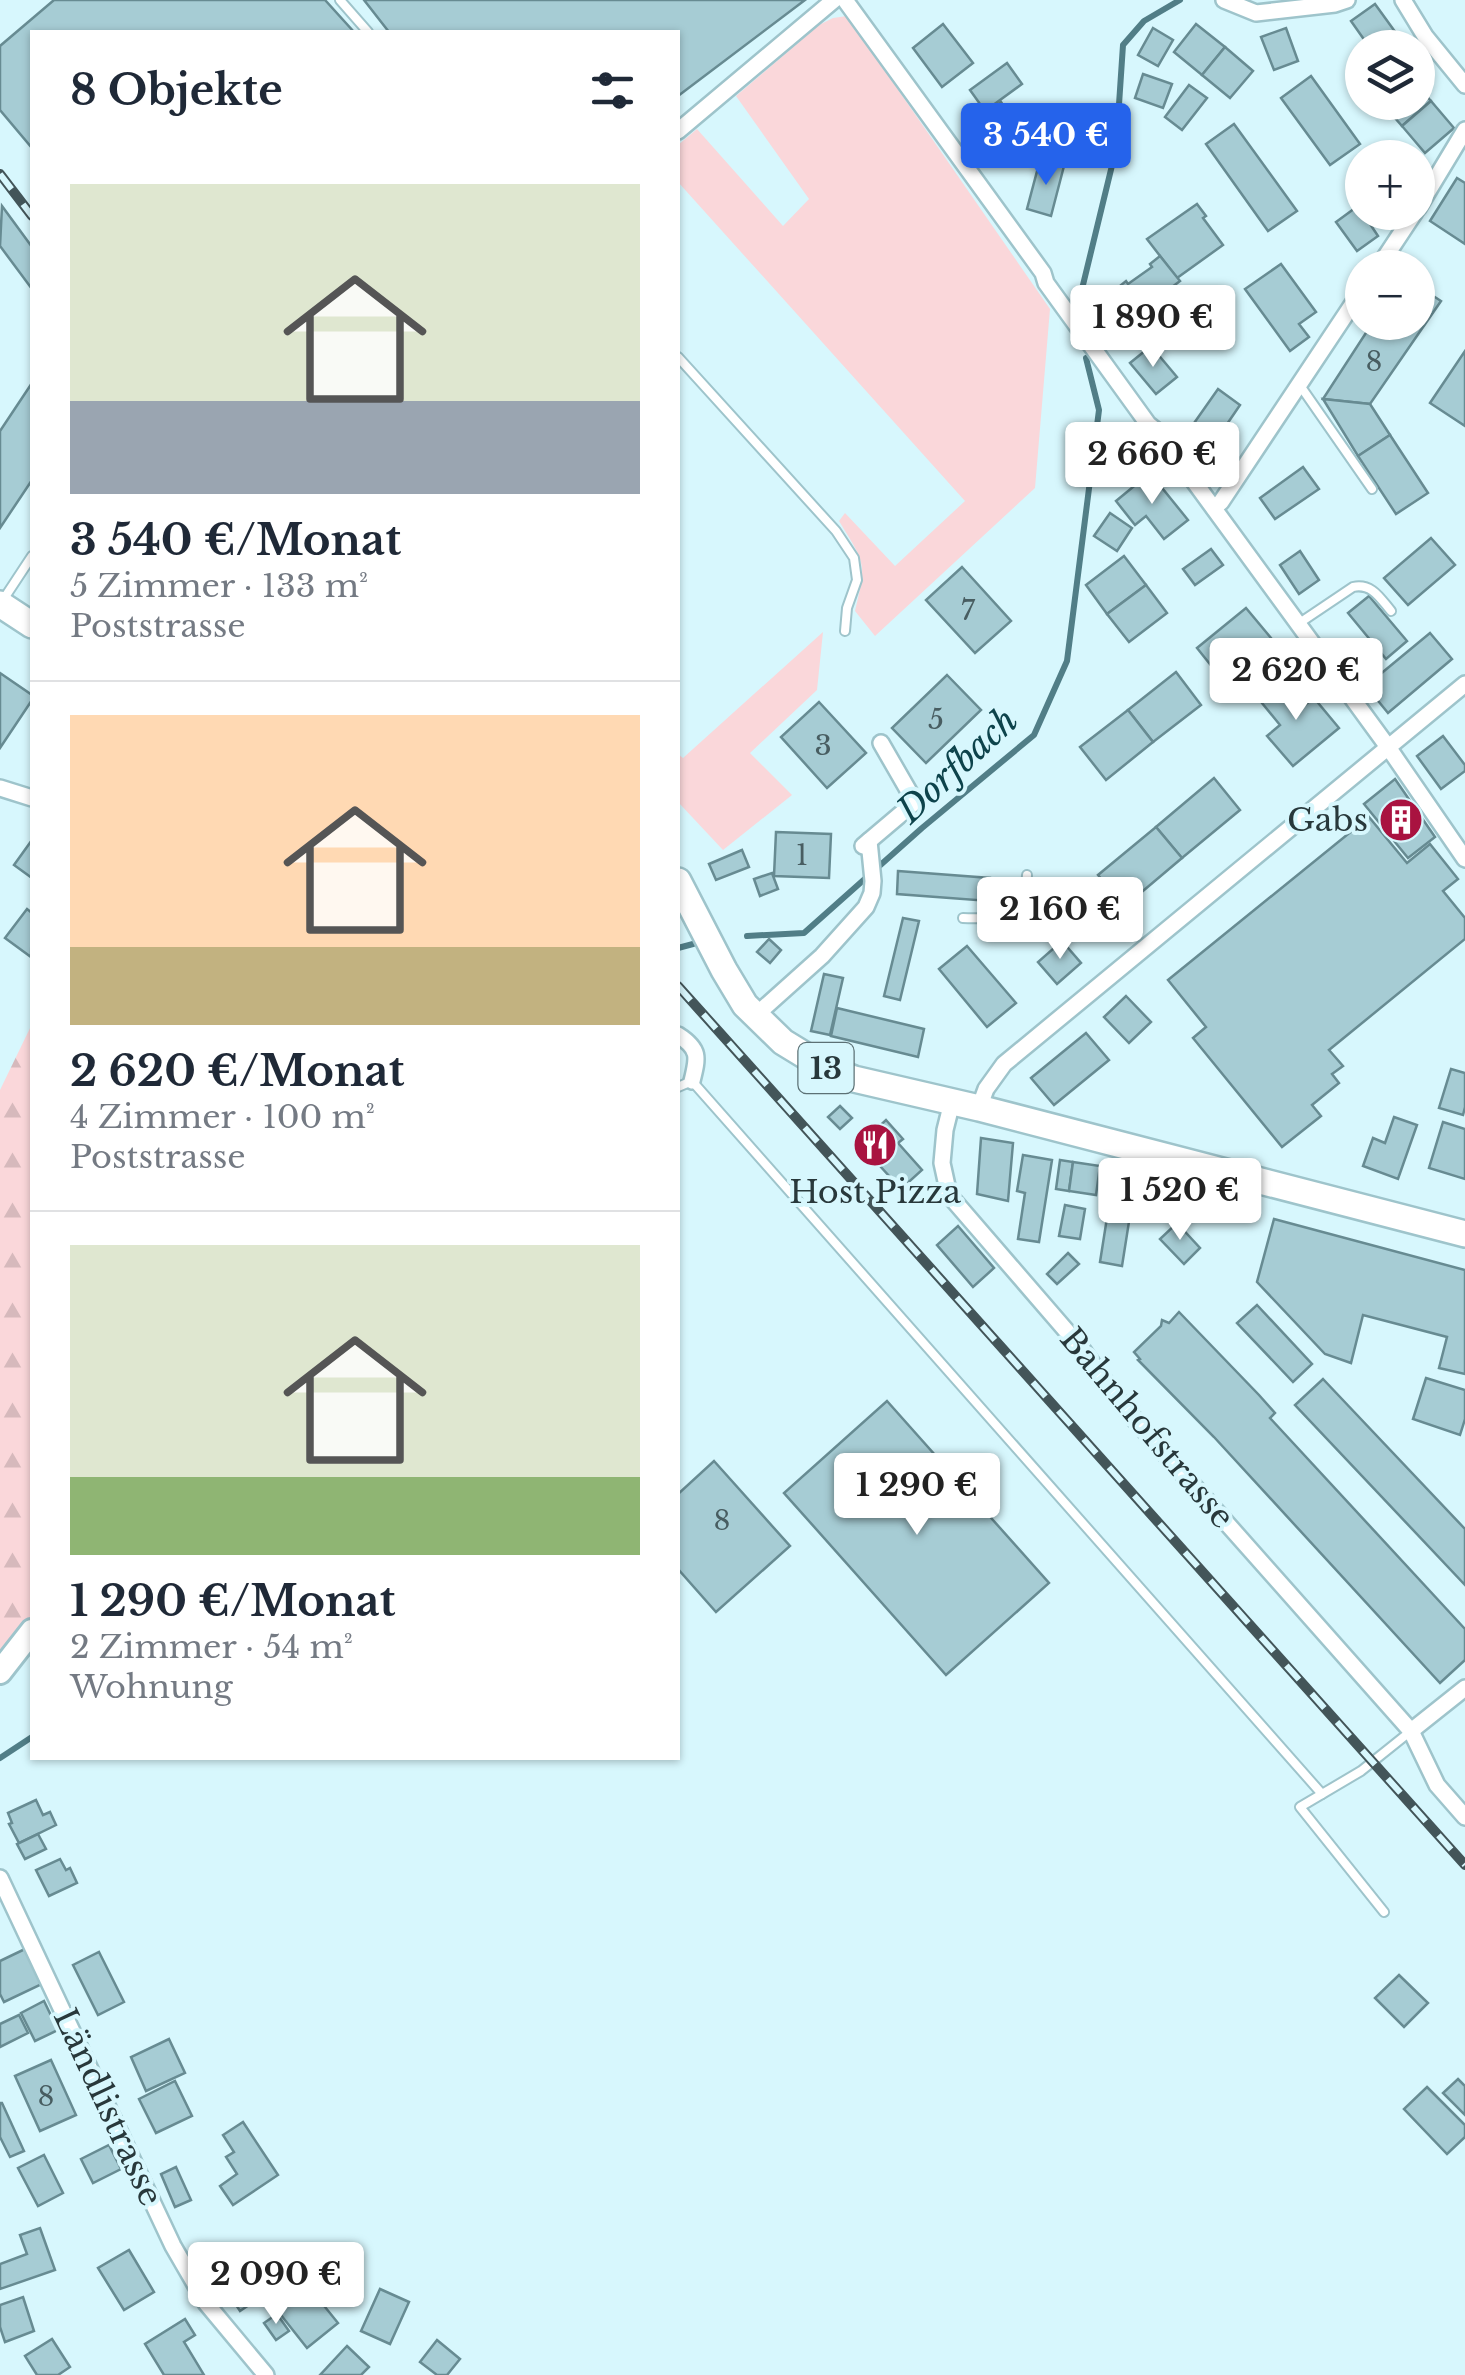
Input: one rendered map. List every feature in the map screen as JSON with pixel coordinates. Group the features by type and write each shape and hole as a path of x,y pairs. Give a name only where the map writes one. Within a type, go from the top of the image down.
{"main road":[{"path":"0,604 30,625"},
{"name":"13","path":"680,885 738,994 755,1016 795,1050 837,1073 1465,1234"}],"street":[{"path":"680,129 834,0"},
{"path":"845,0 1093,350 1214,508 1465,859"},
{"path":"1224,0 1256,12 1348,0"},
{"path":"1403,0 1424,36 1465,85"},
{"path":"1435,179 1465,130"},
{"path":"1214,508 1345,315"},
{"path":"979,1108 986,1089 1004,1064 1465,684"},
{"path":"755,1016 822,956 866,907 873,881 866,843 915,802 881,743"},
{"path":"0,788 30,797"},
{"path":"680,1036 691,1043 698,1059 685,1084"},
{"name":"Bahnhofstrasse","path":"952,1102 942,1163 948,1194 1082,1349 1121,1404 1411,1731 1437,1785 1465,1817"},
{"path":"0,1672 30,1634"},
{"path":"1411,1731 1465,1688"},
{"name":"Ländlistrasse","path":"0,1878 173,2246 206,2302 266,2375"}],"lane":[{"path":"340,0 366,30"},
{"path":"680,358 836,531 854,558 857,580 847,608 845,632"},
{"path":"1299,384 1372,489"},
{"path":"0,604 30,559"},
{"path":"1298,624 1353,587 1372,588 1391,611"},
{"path":"1023,921 1026,876"},
{"path":"963,918 1023,921 1073,930 1092,931 1103,926"},
{"path":"685,1084 1322,1794"},
{"path":"1384,1912 1300,1808 1361,1771 1411,1731"}],"green space":[{"path":"847,16 1050,309 1035,488 875,636 855,611 861,563 839,521 845,513 895,566 965,501 680,184 680,143 697,129 783,226 809,199 736,96 819,25"},
{"path":"823,632 817,690 750,753 792,795 723,850 680,804 680,756 683,758"},
{"path":"30,1028 30,1621 0,1664 0,1090"}],"building":[{"path":"54,0 325,0 352,30 30,30 30,146 0,110 0,46"},
{"path":"364,0 805,0 680,94 680,30 387,30"},
{"path":"1375,4 1394,30 1357,30 1351,21"},
{"path":"943,24 973,63 942,87 913,48"},
{"path":"1196,24 1225,47 1202,75 1174,52"},
{"path":"1153,28 1173,40 1158,66 1138,55"},
{"path":"1286,28 1298,61 1274,70 1261,37"},
{"path":"1225,47 1253,71 1230,98 1202,75"},
{"path":"1007,63 1022,84 985,111 970,90"},
{"path":"1143,74 1172,84 1163,108 1135,98"},
{"path":"1311,76 1357,140 1345,140 1345,154 1330,165 1281,98"},
{"path":"1189,85 1207,98 1182,130 1165,117"},
{"path":"1001,102 1014,122 982,144 968,125"},
{"path":"1435,106 1454,128 1435,144 1435,140 1414,140 1402,126 1409,120 1435,120"},
{"path":"1234,124 1297,211 1268,231 1206,144"},
{"path":"1040,160 1064,166 1051,216 1027,209"},
{"path":"1457,178 1465,183 1465,244 1435,224 1435,213"},
{"path":"1197,204 1223,245 1177,278 1147,239"},
{"path":"2,206 30,244 30,286 0,246"},
{"path":"1345,215 1345,230 1374,230 1378,236 1356,250 1336,222"},
{"path":"1160,256 1180,281 1134,316 1115,290 1152,267 1150,264"},
{"path":"1281,264 1316,312 1299,324 1309,337 1290,351 1245,289"},
{"path":"1361,340 1414,340 1370,404 1323,399"},
{"path":"1151,346 1177,377 1156,394 1130,363"},
{"path":"1465,351 1465,426 1430,403"},
{"path":"30,386 30,483 0,528 0,431"},
{"path":"1218,389 1240,405 1208,452 1185,436"},
{"path":"1323,399 1370,404 1390,435 1358,456"},
{"path":"1390,435 1428,493 1396,514 1358,456"},
{"path":"1303,467 1319,489 1275,519 1260,498"},
{"path":"1150,473 1188,520 1164,539 1146,516 1135,525 1116,501"},
{"path":"1110,513 1132,528 1117,551 1094,536"},
{"path":"1431,538 1455,565 1408,605 1384,578"},
{"path":"1211,549 1223,565 1195,585 1183,569"},
{"path":"1300,551 1319,580 1299,594 1280,565"},
{"path":"1124,556 1146,585 1107,614 1086,585"},
{"path":"962,567 1011,621 975,653 926,600"},
{"path":"1146,585 1167,613 1129,642 1107,614"},
{"path":"1369,596 1407,641 1386,659 1348,613"},
{"path":"1246,608 1271,638 1255,651 1279,679 1257,697 1233,668 1221,678 1197,648"},
{"path":"1430,633 1452,659 1388,713 1366,686"},
{"path":"1176,672 1201,705 1153,742 1128,710"},
{"path":"0,673 30,694 30,703 0,748"},
{"path":"947,675 981,710 926,763 892,728"},
{"path":"1279,679 1302,707 1314,698 1339,728 1293,766 1267,736 1280,725 1257,697"},
{"path":"819,702 866,753 827,788 781,737"},
{"path":"1128,710 1153,742 1106,780 1080,747"},
{"path":"1443,736 1465,765 1465,771 1441,789 1417,756"},
{"path":"1214,778 1240,810 1182,858 1156,827"},
{"name":"Gabs","path":"1395,779 1435,837 1408,858 1364,804"},
{"path":"1369,817 1407,863 1430,844 1458,879 1443,891 1465,918 1465,939 1329,1050 1343,1066 1332,1074 1339,1083 1312,1105 1321,1116 1282,1147 1193,1038 1206,1027 1168,980"},
{"path":"1156,827 1182,858 1124,907 1098,875"},
{"path":"776,832 831,834 829,878 774,876"},
{"path":"30,843 30,877 14,865"},
{"path":"742,850 749,867 716,880 709,864"},
{"path":"898,871 990,878 989,901 897,894"},
{"path":"772,873 778,889 760,896 754,879"},
{"path":"27,909 30,911 30,956 5,938"},
{"path":"903,918 919,921 900,1000 884,996"},
{"path":"769,939 781,950 770,963 757,952"},
{"path":"1062,941 1081,963 1057,984 1038,962"},
{"path":"967,946 1016,1003 987,1027 939,969"},
{"path":"824,974 843,978 830,1035 811,1031"},
{"path":"1126,996 1151,1022 1129,1043 1104,1017"},
{"path":"837,1008 924,1029 918,1057 831,1036"},
{"path":"1086,1033 1109,1060 1054,1105 1031,1078"},
{"path":"1451,1069 1465,1073 1463,1115 1439,1108"},
{"path":"840,1106 852,1118 840,1129 828,1117"},
{"path":"1394,1117 1417,1125 1398,1179 1363,1166 1373,1138 1385,1143"},
{"path":"886,1120 903,1139 898,1143 922,1170 901,1189 860,1144"},
{"path":"1443,1122 1465,1129 1465,1179 1429,1168"},
{"path":"981,1138 1013,1143 1008,1201 977,1194"},
{"path":"1023,1155 1052,1160 1039,1242 1018,1239 1025,1193 1017,1191"},
{"path":"1060,1160 1073,1162 1069,1191 1056,1189"},
{"path":"1073,1162 1100,1166 1096,1195 1069,1191"},
{"path":"1065,1205 1085,1209 1080,1239 1059,1236"},
{"path":"1109,1205 1131,1209 1122,1266 1100,1262"},
{"path":"1274,1219 1465,1270 1465,1374 1439,1368 1447,1337 1363,1315 1351,1363 1325,1354 1257,1282"},
{"path":"1177,1223 1200,1248 1184,1264 1160,1239"},
{"path":"958,1226 994,1268 973,1287 937,1245"},
{"path":"1068,1253 1079,1264 1057,1284 1047,1274"},
{"path":"1257,1305 1312,1364 1293,1382 1237,1323"},
{"path":"1179,1312 1259,1395 1275,1413 1270,1418 1465,1629 1465,1660 1440,1683 1138,1360 1134,1352 1161,1326 1162,1320 1169,1323"},
{"path":"1426,1378 1465,1390 1465,1419 1460,1435 1413,1419"},
{"path":"1323,1379 1465,1529 1465,1585 1295,1405"},
{"path":"887,1401 1049,1583 946,1675 784,1493"},
{"path":"714,1461 790,1546 716,1612 680,1571 680,1492"},
{"path":"36,1800 43,1815 50,1812 56,1825 19,1843 8,1813"},
{"path":"38,1834 46,1849 25,1859 17,1844"},
{"path":"60,1859 77,1883 49,1896 36,1870"},
{"path":"25,1949 42,1984 4,2002 0,1994 0,1961"},
{"path":"99,1952 124,2002 98,2015 73,1965"},
{"path":"1399,1975 1428,2003 1404,2027 1375,1998"},
{"path":"44,2001 58,2030 35,2041 21,2013"},
{"path":"19,2015 28,2033 0,2047 0,2024"},
{"path":"169,2039 185,2073 146,2091 131,2057"},
{"path":"51,2060 76,2115 40,2131 15,2076"},
{"path":"1458,2079 1465,2086 1465,2115 1443,2093"},
{"path":"175,2081 192,2116 156,2133 139,2099"},
{"path":"1427,2087 1465,2125 1465,2137 1447,2154 1404,2109"},
{"path":"0,2103 24,2151 10,2157 0,2137"},
{"path":"243,2122 278,2175 233,2205 220,2186 237,2174 226,2157 234,2152 223,2135"},
{"path":"109,2145 121,2169 93,2183 81,2159"},
{"path":"44,2155 63,2193 38,2206 18,2168"},
{"path":"176,2167 191,2200 175,2207 161,2174"},
{"path":"40,2228 55,2270 0,2289 0,2264 27,2254 20,2235"},
{"path":"252,2249 266,2269 257,2275 268,2292 240,2311 220,2270"},
{"path":"129,2250 154,2292 124,2310 98,2268"},
{"path":"308,2286 338,2323 307,2348 277,2310"},
{"path":"380,2289 409,2302 390,2344 361,2331"},
{"path":"23,2297 34,2331 5,2342 0,2305"},
{"path":"277,2314 289,2331 276,2340 264,2323"},
{"path":"185,2319 195,2335 184,2342 204,2375 164,2375 145,2344"},
{"path":"52,2339 70,2367 58,2375 37,2375 25,2356"},
{"path":"437,2340 460,2359 447,2375 437,2375 420,2362"},
{"path":"347,2346 369,2367 361,2375 320,2375"}],"waterway":[{"name":"Dorfbach","path":"1084,310 1082,289 1116,149 1123,45 1144,21 1180,0"},
{"name":"Dorfbach","path":"747,936 804,933 1034,735 1067,661 1099,410 1086,358"},
{"name":"Dorfbach","path":"680,947 693,944"},
{"name":"Dorfbach","path":"0,1758 30,1738"}],"railway":[{"path":"0,174 30,213"},
{"path":"680,988 1465,1865"}],"place":[{"name":"Gabs","path":"1401,820"},
{"name":"Host Pizza","path":"875,1145"}]}
